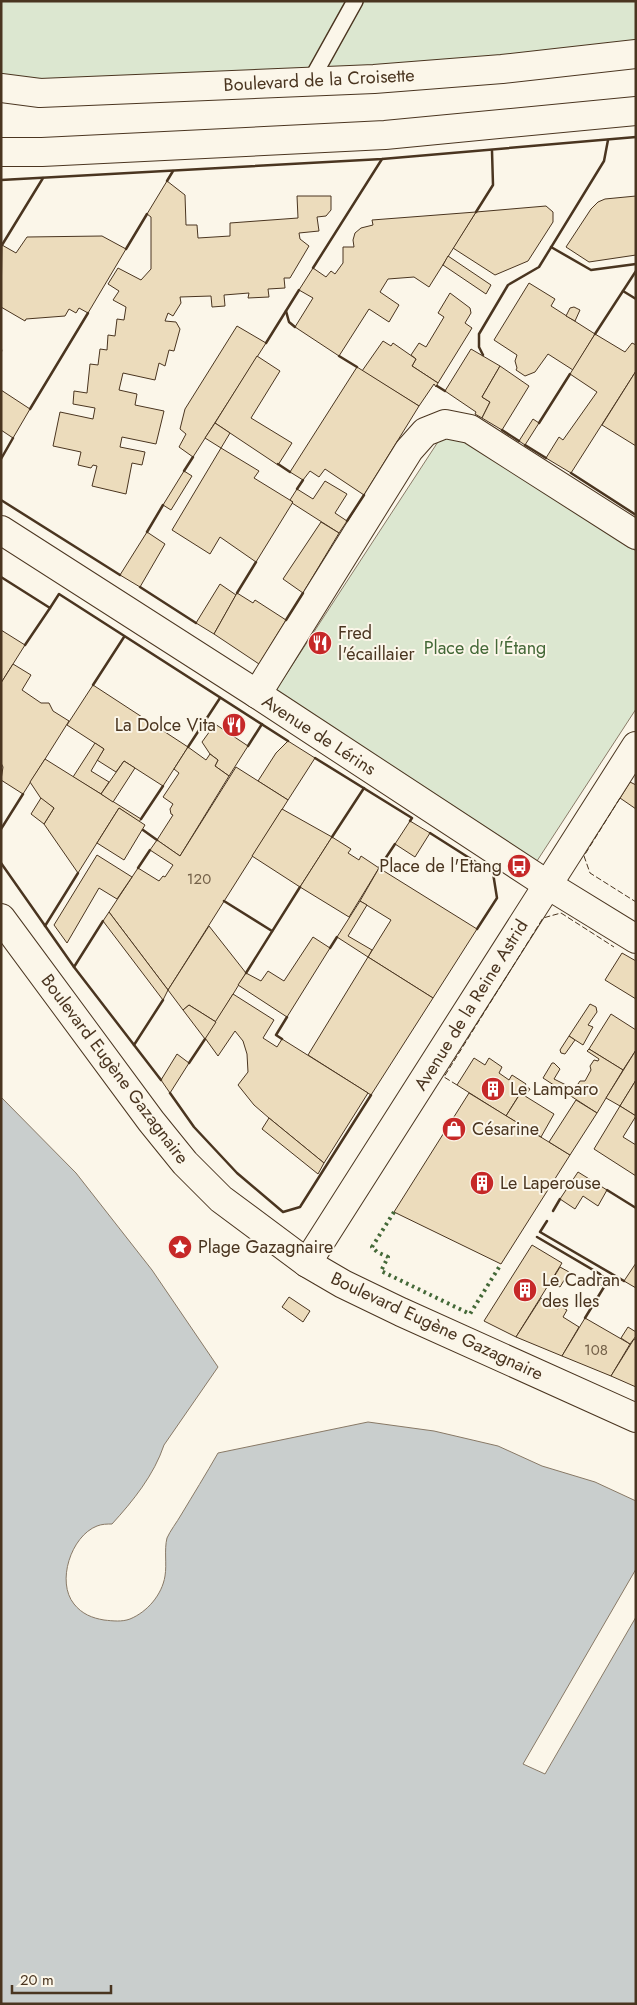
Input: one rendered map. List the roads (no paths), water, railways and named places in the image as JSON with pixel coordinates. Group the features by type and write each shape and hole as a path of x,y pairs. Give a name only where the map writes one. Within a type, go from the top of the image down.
{"street":[{"name":"Boulevard de la Croisette","path":"1,88 40,92 310,82 502,69 636,54"},
{"path":"1,152 42,152 301,140 471,127 636,111"},
{"path":"257,694 409,450 426,432 445,424 470,429 636,535"},
{"name":"Avenue de Lérins","path":"1,530 257,694 548,885 636,939"},
{"name":"Avenue de la Reine Astrid","path":"307,1264 636,746"},
{"name":"Boulevard Eugène Gazagnaire","path":"1,918 151,1122 185,1163 221,1199 307,1264 343,1284 636,1418"}],"lane":[{"path":"310,82 355,1"}],"place":[{"name":"Fred l'écaillaier","path":"320,643"},
{"name":"La Dolce Vita","path":"234,725"},
{"name":"Place de l'Etang","path":"519,866"},
{"name":"Le Lamparo","path":"493,1089"},
{"name":"Césarine","path":"454,1129"},
{"name":"Le Laperouse","path":"482,1183"},
{"name":"Plage Gazagnaire","path":"180,1247"},
{"name":"Le Cadran des Iles","path":"525,1290"}],"park label":[{"name":"Place de l'Étang","path":"485,648"}]}
